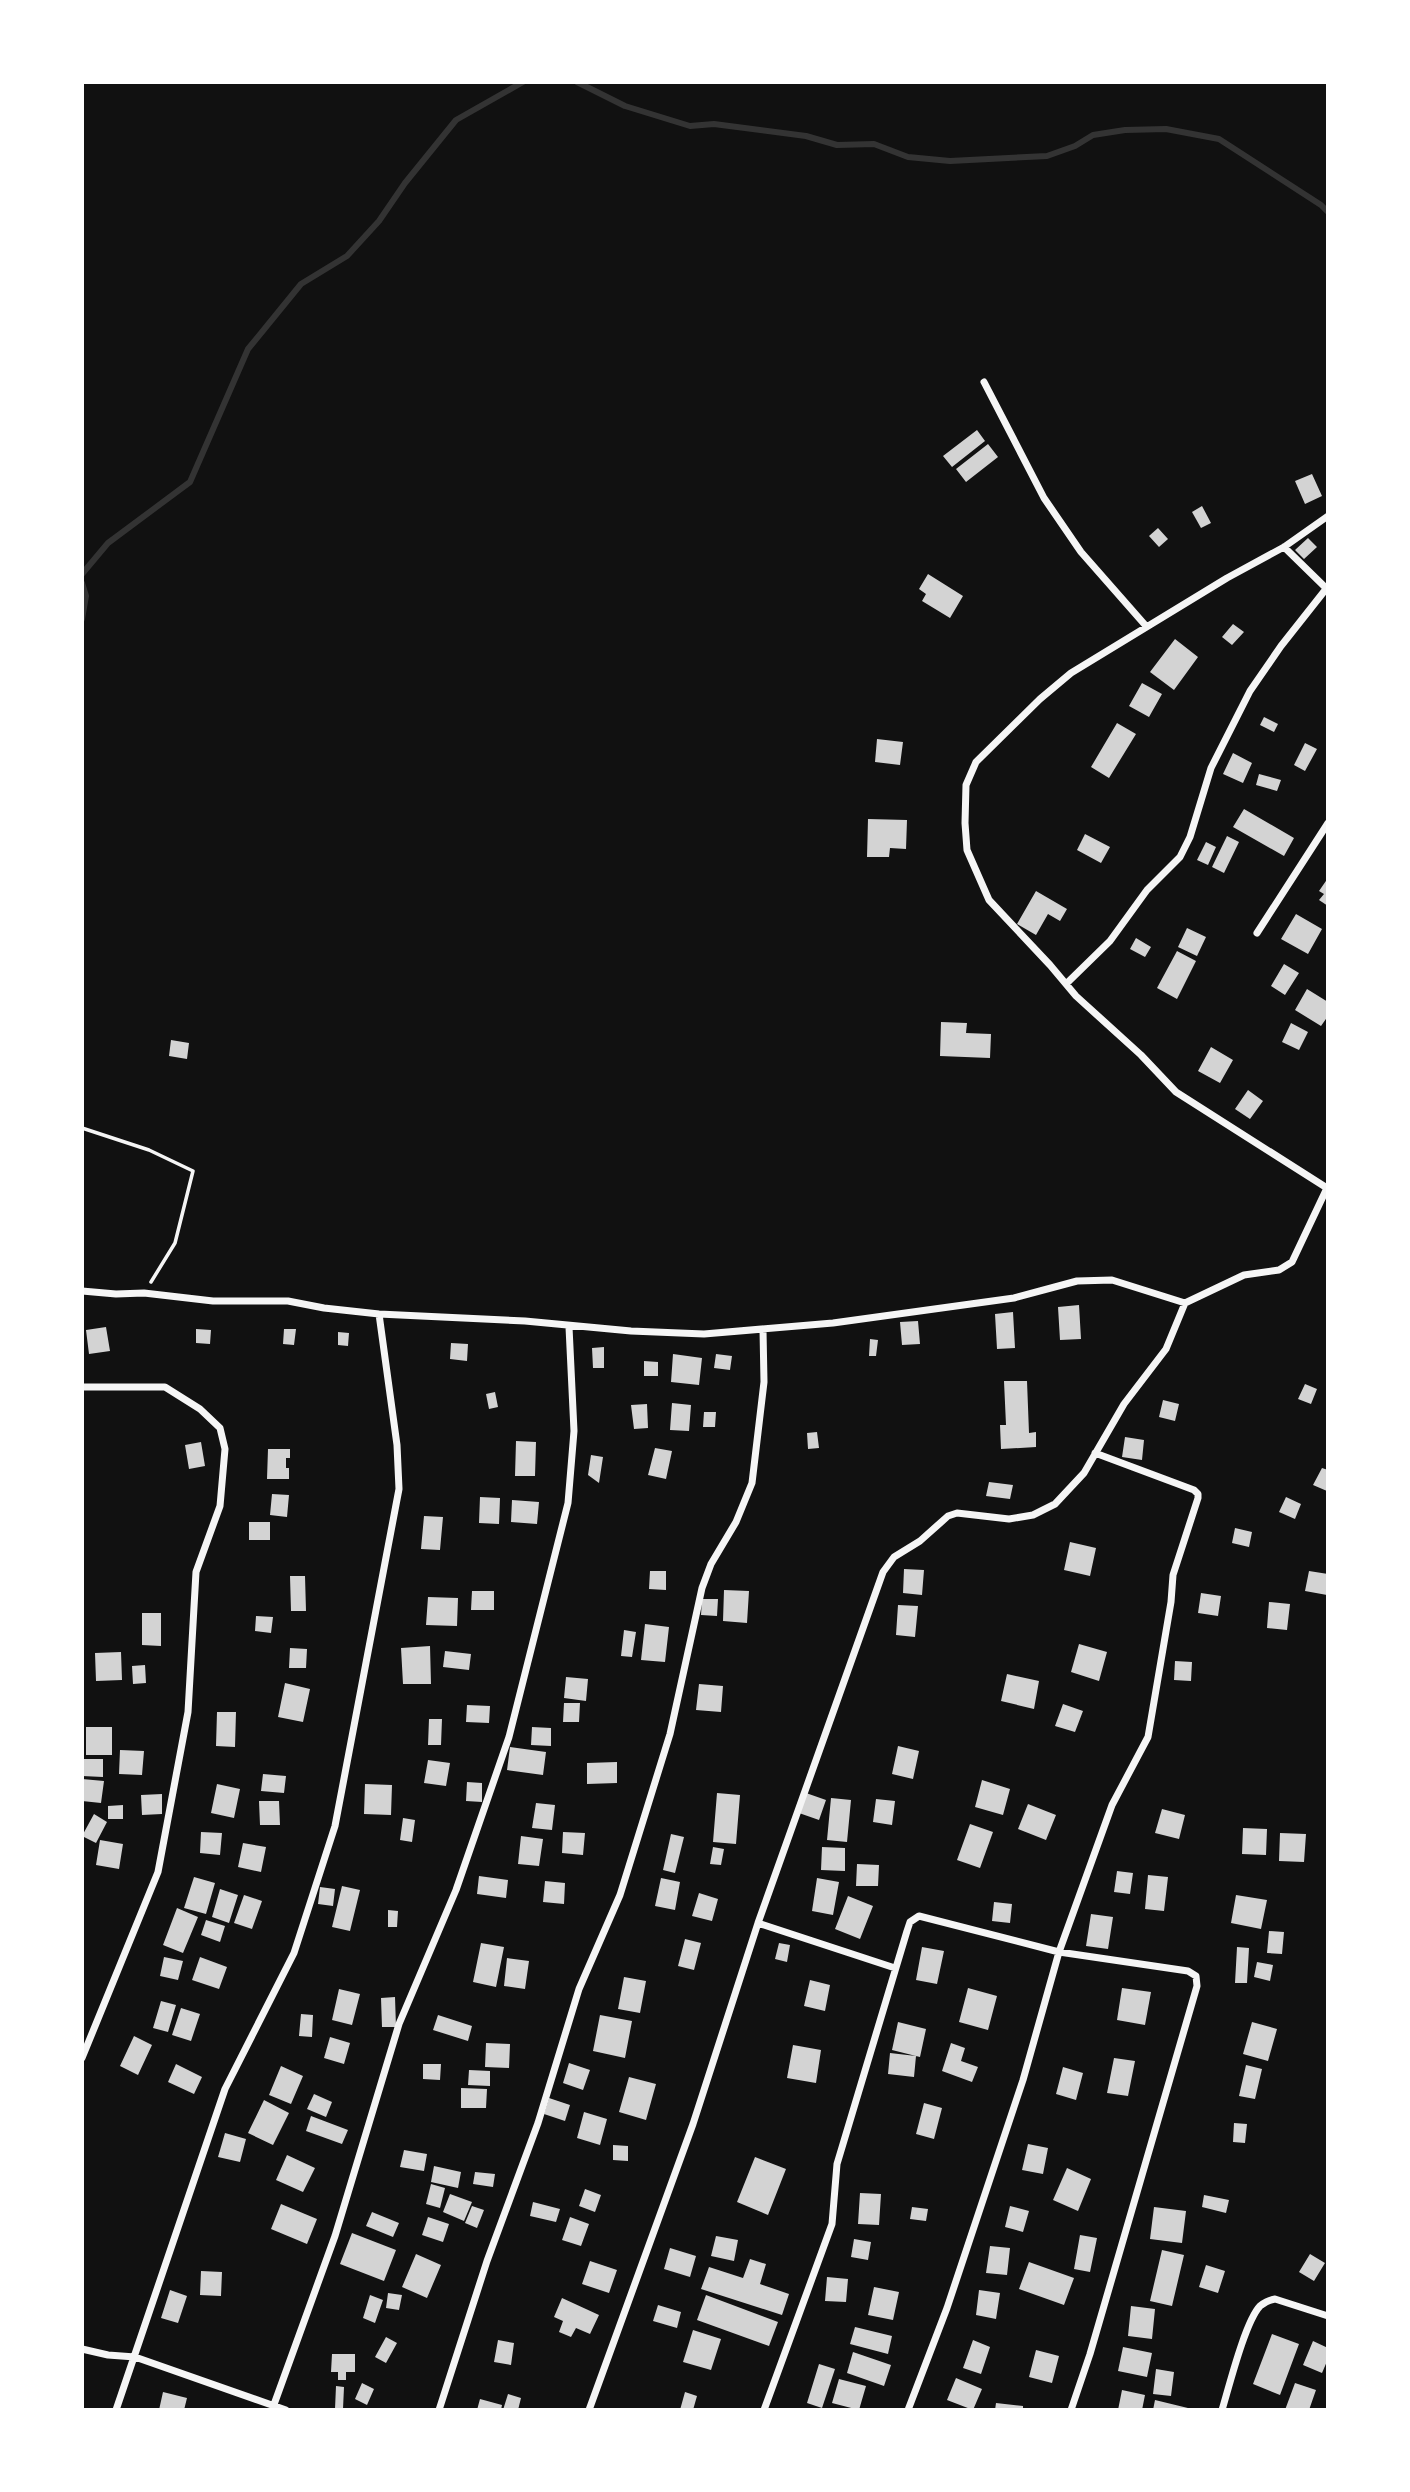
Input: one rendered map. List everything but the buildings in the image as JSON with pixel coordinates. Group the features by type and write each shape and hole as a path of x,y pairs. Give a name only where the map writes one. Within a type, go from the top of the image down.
{"street":[{"path":"984,382 1044,498 1081,552 1146,626"},
{"path":"589,2410 693,2124 758,1923 883,1572 894,1557 920,1541 948,1516 957,1513 1009,1518 1033,1515 1055,1504 1084,1473 1124,1404 1166,1349 1185,1304 1234,1278 1279,1270 1292,1262 1327,1188 1176,1092 1066,984 989,900 967,850 965,823 966,785 976,762 1040,699 1071,673 1146,626 1284,547 1328,516"},
{"path":"1066,984 1110,941 1147,890 1180,858 1190,836 1210,768 1250,691 1281,646 1327,589 1284,547"},
{"path":"1257,933 1328,823"},
{"path":"82,1291 144,1293 213,1301 288,1301 379,1314 704,1334 833,1323 1014,1298 1077,1281 1112,1280 1185,1304"},
{"path":"116,2410 225,2089 293,1953 335,1826 399,1489 397,1445 383,1360 379,1314"},
{"path":"273,2407 335,2236 399,2024 456,1890 509,1737 568,1503 574,1431 569,1327"},
{"path":"439,2410 487,2262 538,2123 579,1989 620,1895 670,1734 702,1588 711,1564 736,1522 752,1483 764,1382 764,1330"},
{"path":"82,1387 165,1387 200,1409 220,1428 225,1450 219,1506 196,1572 188,1712 158,1872 82,2058"},
{"path":"908,2410 947,2308 1023,2080 1059,1952 1112,1805 1148,1737 1171,1602 1173,1575 1198,1494 1194,1490 1095,1453"},
{"path":"764,2410 832,2224 837,2164 910,1922 919,1916 1059,1952 1188,1971 1196,1976 1197,1986 1090,2354 1071,2410"},
{"path":"758,1923 895,1968"},
{"path":"1222,2410 1240,2349 1260,2306 1275,2299 1328,2316"},
{"path":"82,2349 135,2357 286,2410"}],"path":[{"path":"82,1128 149,1150 193,1171 175,1243 144,1293"}],"waterway":[{"path":"82,574 108,543 190,482 248,349 301,284 347,256 379,221 405,183 456,120 523,82"},
{"path":"577,82 625,106 690,126 714,124 806,136 837,145 874,144 908,157 950,161 1047,156 1075,146 1093,135 1125,130 1166,129 1219,139 1328,212"},
{"path":"82,583 86,596 82,619"}]}
